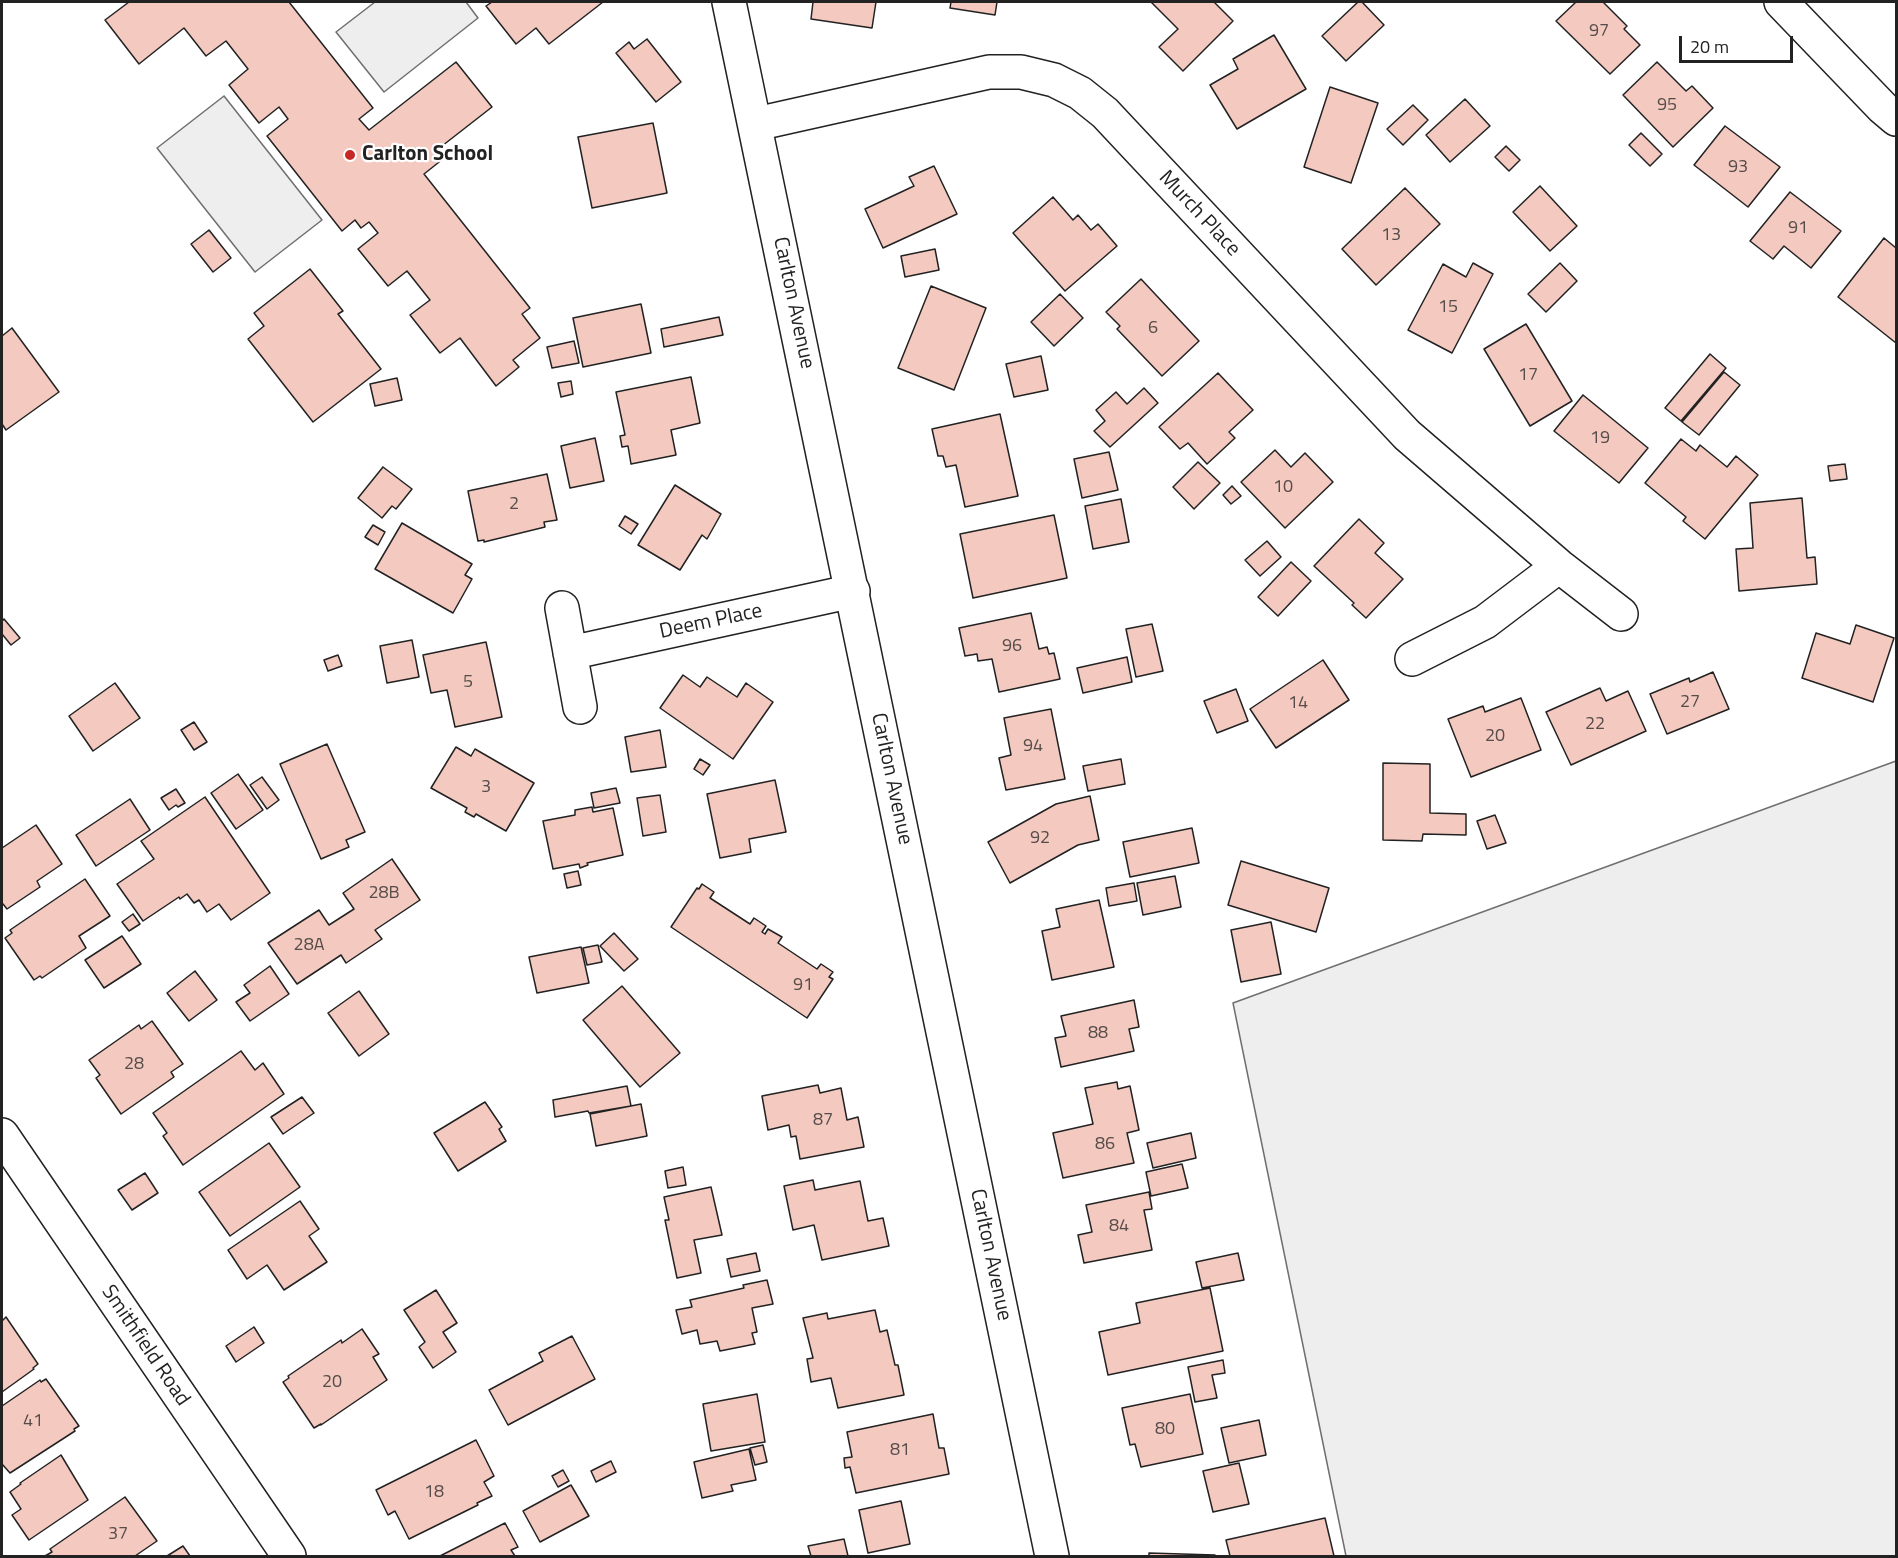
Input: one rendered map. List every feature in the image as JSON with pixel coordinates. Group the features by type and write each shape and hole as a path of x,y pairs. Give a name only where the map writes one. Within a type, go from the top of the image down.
{"main road":[{"name":"Carlton Avenue","path":"729,2 1052,1557"},
{"path":"1780,2 1896,119"},
{"name":"Murch Place","path":"756,124 989,72 1021,72 1054,80 1080,93 1105,113 1407,435 1559,566 1622,614"},
{"path":"1412,659 1485,622 1559,566"},
{"name":"Deem Place","path":"570,653 853,591"},
{"path":"562,608 580,706"},
{"name":"Smithfield Road","path":"2,1135 289,1557"}],"shaded area":[{"path":"375,2 466,2 478,18 384,92 336,32"},
{"path":"224,96 322,220 255,272 157,148"},
{"path":"1896,761 1896,1556 1346,1556 1233,1003"}],"building":[{"path":"129,2 289,2 373,108 359,119 369,130 456,62 492,107 442,146 448,155 424,174 530,308 522,314 540,338 513,360 519,367 496,386 460,338 440,353 410,315 430,300 407,271 388,286 358,249 378,233 369,222 361,228 355,220 342,231 267,136 288,119 279,107 259,123 229,85 248,69 226,41 206,56 184,28 139,64 105,20"},
{"path":"492,2 603,2 549,44 536,28 516,44 486,6"},
{"path":"813,2 876,2 872,28 811,19"},
{"path":"951,2 997,2 995,15 950,8"},
{"path":"1151,2 1214,2 1233,21 1183,71 1159,47 1178,29"},
{"path":"1358,2 1362,2 1384,25 1346,61 1322,36"},
{"path":"1576,2 1603,2 1627,26 1624,29 1640,45 1610,74 1556,21"},
{"path":"1274,35 1306,89 1237,129 1210,85 1238,69 1233,59"},
{"path":"647,39 681,82 656,102 616,53 629,42 634,49"},
{"path":"1657,62 1686,91 1692,86 1713,108 1673,147 1623,95"},
{"path":"1330,87 1378,103 1351,183 1304,167"},
{"path":"1465,99 1490,126 1450,162 1426,135"},
{"path":"1413,105 1428,120 1403,145 1387,129"},
{"path":"653,123 667,193 592,208 578,137"},
{"path":"1725,126 1780,167 1748,207 1694,165"},
{"path":"1641,133 1662,154 1650,166 1629,145"},
{"path":"1506,146 1520,160 1509,171 1495,157"},
{"path":"934,166 957,214 883,248 865,209 914,186 909,177"},
{"path":"1540,186 1577,226 1550,251 1513,212"},
{"path":"1405,188 1440,224 1376,285 1342,249"},
{"path":"1790,192 1841,231 1811,268 1784,246 1773,259 1750,241"},
{"path":"1053,197 1073,220 1078,215 1091,230 1098,224 1117,246 1065,291 1013,233"},
{"path":"209,230 231,258 213,272 191,244"},
{"path":"1884,238 1896,248 1896,343 1838,297"},
{"path":"935,249 939,270 905,277 901,256"},
{"path":"1473,263 1493,274 1452,353 1408,330 1443,264 1466,277"},
{"path":"1560,263 1577,281 1546,312 1528,294"},
{"path":"310,269 343,311 338,314 381,369 313,422 248,339 264,326 254,313"},
{"path":"1141,279 1199,341 1162,376 1117,329 1120,326 1106,312"},
{"path":"931,286 986,308 954,390 898,368"},
{"path":"1060,294 1083,318 1054,346 1031,322"},
{"path":"641,304 651,353 583,367 573,318"},
{"path":"719,317 723,335 664,347 661,329"},
{"path":"1526,324 1572,401 1530,426 1484,349"},
{"path":"12,328 59,392 6,430 2,424 2,336"},
{"path":"574,341 579,363 552,368 547,347"},
{"path":"1710,354 1726,368 1681,421 1665,408"},
{"path":"1041,356 1048,390 1014,397 1006,364"},
{"path":"1724,372 1740,385 1699,435 1682,422"},
{"path":"1218,373 1253,410 1229,432 1235,438 1207,464 1188,443 1180,449 1159,427"},
{"path":"691,377 700,423 671,430 676,455 631,464 628,446 622,447 620,436 625,435 616,392"},
{"path":"397,378 402,400 375,406 370,384"},
{"path":"571,381 573,394 561,397 558,383"},
{"path":"1144,388 1158,403 1110,447 1094,431 1105,421 1096,410 1116,392 1127,404"},
{"path":"1583,395 1648,448 1619,483 1554,431"},
{"path":"1000,414 1018,496 965,507 956,465 946,467 943,456 938,456 932,429"},
{"path":"595,438 604,481 570,488 561,446"},
{"path":"1681,439 1696,451 1700,445 1727,467 1736,456 1758,475 1705,539 1683,521 1686,517 1645,483"},
{"path":"1275,450 1291,467 1305,453 1333,482 1285,528 1241,482"},
{"path":"1109,452 1118,490 1082,498 1074,459"},
{"path":"1198,462 1220,483 1194,509 1173,487"},
{"path":"1845,464 1847,479 1830,481 1828,466"},
{"path":"383,467 412,489 396,509 392,506 382,518 358,498"},
{"path":"547,474 557,520 544,522 545,527 484,542 484,540 478,541 468,491"},
{"path":"675,485 721,514 707,539 702,535 680,570 638,545"},
{"path":"1232,486 1241,496 1231,504 1223,495"},
{"path":"1802,498 1807,558 1815,557 1817,584 1739,591 1736,549 1753,548 1750,503"},
{"path":"1121,499 1129,542 1093,549 1085,506"},
{"path":"1054,515 1067,578 973,598 960,534"},
{"path":"625,516 638,524 631,534 619,526"},
{"path":"1359,519 1384,543 1375,553 1403,579 1366,618 1352,605 1354,603 1314,566"},
{"path":"402,523 472,564 465,575 472,579 453,613 375,569"},
{"path":"373,525 385,532 378,545 365,537"},
{"path":"1267,541 1281,557 1260,576 1245,560"},
{"path":"1291,562 1311,581 1278,616 1258,597"},
{"path":"1031,613 1039,649 1047,647 1049,654 1054,653 1060,679 999,692 992,659 978,661 977,654 965,656 959,628"},
{"path":"4,619 20,638 11,645 2,634"},
{"path":"1152,624 1163,671 1136,677 1126,629"},
{"path":"1856,625 1894,638 1873,702 1802,678 1816,633 1850,644"},
{"path":"412,640 419,677 387,683 380,646"},
{"path":"486,642 502,717 455,727 447,690 431,693 423,655"},
{"path":"338,655 342,666 328,671 324,660"},
{"path":"1127,657 1132,682 1083,693 1077,668"},
{"path":"1323,660 1349,700 1276,748 1250,709"},
{"path":"1713,672 1729,709 1667,734 1650,694 1689,678 1690,682"},
{"path":"683,675 700,687 707,677 737,697 746,683 773,702 733,759 660,708"},
{"path":"115,683 140,718 93,751 69,716"},
{"path":"1600,688 1606,701 1628,691 1646,731 1571,765 1546,712"},
{"path":"1236,689 1248,721 1217,733 1204,701"},
{"path":"1521,698 1541,750 1471,777 1448,719 1483,706 1485,712"},
{"path":"1051,709 1065,779 1006,790 999,758 1011,755 1004,718"},
{"path":"194,722 207,742 194,750 181,730"},
{"path":"660,730 666,767 631,772 625,737"},
{"path":"327,744 365,832 346,840 349,847 321,859 280,764"},
{"path":"456,747 471,756 475,749 534,783 506,831 476,814 474,817 465,812 467,808 431,788"},
{"path":"700,759 710,765 703,775 694,769"},
{"path":"1121,759 1125,784 1088,791 1083,766"},
{"path":"1383,763 1430,764 1430,813 1466,814 1466,835 1423,834 1422,841 1383,840"},
{"path":"238,774 263,810 236,829 211,793"},
{"path":"262,777 279,800 267,809 250,785"},
{"path":"775,780 786,832 749,839 751,852 720,858 707,794"},
{"path":"616,788 620,803 594,808 591,793"},
{"path":"176,789 185,803 169,810 161,798"},
{"path":"660,795 666,832 643,836 637,798"},
{"path":"1090,796 1099,840 1078,845 1010,883 988,842 1056,804"},
{"path":"205,797 270,893 231,920 219,904 207,912 199,900 194,903 187,894 143,921 117,884 154,859 141,841"},
{"path":"130,799 150,830 96,866 76,835"},
{"path":"592,807 593,812 613,808 623,855 587,863 588,865 580,868 579,864 553,869 543,821 575,815 575,810"},
{"path":"1495,815 1506,843 1487,849 1477,821"},
{"path":"36,825 62,864 37,881 40,887 7,909 2,905 2,848"},
{"path":"1192,828 1199,863 1130,877 1123,842"},
{"path":"392,859 420,900 375,930 382,939 346,963 341,955 297,984 268,943 319,910 329,925 354,909 343,893"},
{"path":"1241,861 1329,888 1316,932 1228,905"},
{"path":"578,871 581,885 567,888 564,874"},
{"path":"1175,876 1181,907 1143,915 1137,883"},
{"path":"85,879 110,916 79,936 86,948 42,978 40,976 34,980 5,938 12,933 10,930"},
{"path":"1134,883 1137,901 1109,906 1106,888"},
{"path":"702,884 714,892 710,898 750,924 754,918 766,926 762,932 765,934 768,929 782,937 778,943 817,969 821,964 833,972 829,977 833,979 807,1018 671,927"},
{"path":"1099,900 1114,967 1052,980 1042,931 1060,927 1056,909"},
{"path":"133,914 140,924 129,931 122,922"},
{"path":"1271,922 1281,974 1241,982 1231,930"},
{"path":"614,933 638,959 624,971 600,946"},
{"path":"122,936 141,964 104,988 85,960"},
{"path":"598,945 602,962 587,965 583,948"},
{"path":"581,947 589,983 537,993 529,957"},
{"path":"270,966 289,994 250,1021 236,1002 250,993 244,985"},
{"path":"195,971 217,1000 189,1021 167,993"},
{"path":"622,986 680,1053 640,1087 583,1020"},
{"path":"359,991 389,1034 359,1056 328,1013"},
{"path":"1134,1000 1139,1027 1129,1029 1134,1051 1061,1067 1055,1038 1066,1036 1061,1016"},
{"path":"152,1021 183,1064 171,1072 174,1077 121,1114 96,1078 100,1075 89,1060 139,1025 141,1029"},
{"path":"241,1051 255,1070 263,1063 284,1094 183,1165 163,1136 167,1133 153,1113"},
{"path":"1117,1082 1118,1089 1130,1086 1139,1130 1127,1133 1134,1163 1063,1178 1053,1133 1093,1124 1085,1088"},
{"path":"818,1085 820,1093 841,1088 847,1120 858,1117 864,1147 800,1159 796,1136 791,1137 789,1125 768,1130 762,1096"},
{"path":"627,1086 631,1106 555,1117 553,1100"},
{"path":"302,1097 314,1113 283,1134 271,1117"},
{"path":"485,1102 502,1127 499,1129 506,1141 458,1171 434,1133"},
{"path":"641,1104 647,1136 596,1146 590,1114"},
{"path":"1191,1133 1196,1158 1153,1168 1147,1143"},
{"path":"269,1143 300,1187 230,1236 199,1192"},
{"path":"1182,1164 1188,1188 1151,1196 1146,1172"},
{"path":"683,1167 686,1185 668,1188 665,1171"},
{"path":"145,1173 158,1193 132,1210 118,1190"},
{"path":"813,1180 815,1190 860,1181 868,1221 883,1218 889,1246 822,1260 814,1225 793,1230 784,1186"},
{"path":"711,1187 722,1235 694,1240 701,1273 677,1278 665,1220 669,1220 664,1197"},
{"path":"1149,1192 1152,1209 1144,1210 1152,1250 1084,1263 1078,1235 1092,1232 1086,1205"},
{"path":"300,1201 319,1229 309,1236 327,1262 284,1290 267,1265 247,1279 228,1250"},
{"path":"756,1253 760,1271 731,1277 727,1259"},
{"path":"1238,1253 1244,1280 1202,1288 1196,1262"},
{"path":"767,1280 773,1304 752,1308 757,1332 752,1333 755,1344 720,1351 717,1341 700,1344 697,1330 682,1334 676,1310 692,1307 690,1300 744,1288 743,1285"},
{"path":"1210,1288 1223,1351 1108,1375 1099,1332 1140,1323 1136,1303"},
{"path":"436,1290 457,1323 443,1332 456,1352 433,1368 419,1347 425,1342 404,1310"},
{"path":"875,1310 880,1332 887,1330 904,1395 838,1408 831,1378 811,1382 807,1359 813,1358 803,1318 827,1313 828,1319"},
{"path":"6,1317 38,1364 2,1392 2,1321"},
{"path":"254,1327 264,1343 236,1362 226,1346"},
{"path":"362,1329 379,1354 373,1357 387,1380 314,1428 283,1382 289,1378 288,1376 341,1340 342,1343"},
{"path":"572,1336 595,1379 508,1425 489,1390 543,1361 539,1353"},
{"path":"1223,1360 1225,1373 1212,1375 1217,1398 1195,1402 1188,1367"},
{"path":"46,1379 79,1426 74,1429 75,1431 10,1473 2,1464 2,1406 40,1380 41,1382"},
{"path":"757,1394 765,1442 711,1451 703,1404"},
{"path":"1190,1394 1203,1454 1141,1467 1135,1444 1130,1445 1122,1408"},
{"path":"933,1414 939,1448 944,1448 949,1474 856,1493 850,1467 845,1468 844,1458 852,1457 847,1432"},
{"path":"1259,1420 1266,1455 1229,1463 1221,1428"},
{"path":"476,1440 494,1476 484,1482 492,1496 409,1539 395,1511 388,1515 376,1490"},
{"path":"763,1445 767,1462 755,1465 750,1448"},
{"path":"749,1449 756,1480 731,1485 733,1491 702,1498 694,1462"},
{"path":"61,1455 88,1500 29,1540 12,1515 21,1509 10,1492"},
{"path":"611,1461 616,1472 596,1482 591,1471"},
{"path":"1239,1463 1249,1504 1213,1512 1203,1471"},
{"path":"563,1470 569,1481 558,1487 552,1476"},
{"path":"571,1485 589,1516 540,1542 523,1511"},
{"path":"125,1497 157,1541 135,1556 45,1556 52,1552 50,1549"},
{"path":"901,1501 910,1544 868,1553 859,1510"},
{"path":"1325,1518 1334,1556 1230,1556 1226,1540"},
{"path":"505,1523 518,1547 511,1550 515,1556 440,1556"},
{"path":"844,1539 848,1556 811,1556 808,1546"},
{"path":"183,1546 190,1556 167,1556"},
{"path":"1149,1553 1215,1555 1215,1556 1149,1556"}],"place":[{"name":"Carlton School","path":"350,155"}]}
